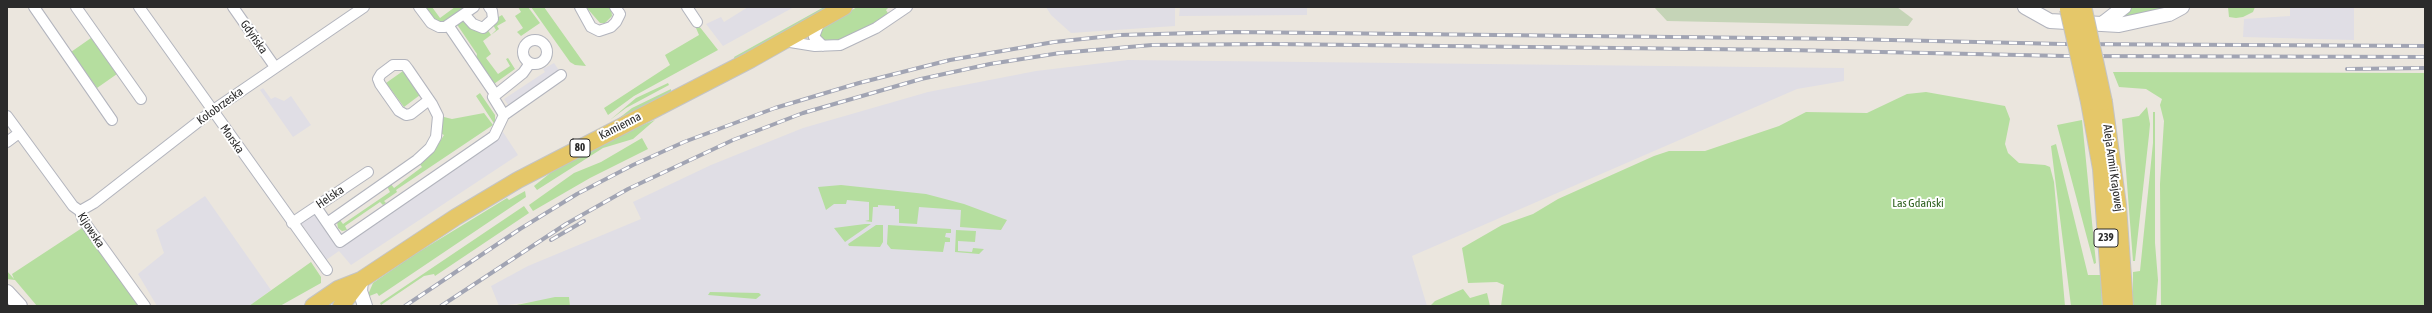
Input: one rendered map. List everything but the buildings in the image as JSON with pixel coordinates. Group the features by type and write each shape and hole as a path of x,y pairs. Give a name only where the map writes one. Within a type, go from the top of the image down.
{"main road":[{"name":"Kamienna","path":"313,306 338,290 361,280 456,217 518,180 784,42 844,7"},
{"name":"239","path":"2075,8 2096,102"},
{"name":"Aleja Armii Krajowej","path":"2096,102 2111,306"},
{"name":"Aleja Armii Krajowej","path":"2096,102 2118,205 2125,306"},
{"name":"Kamienna","path":"341,306 361,280"}],"street":[{"path":"34,7 112,120"},
{"path":"76,7 141,99"},
{"name":"Morska","path":"139,7 327,270"},
{"name":"Gdyńska","path":"233,7 275,67"},
{"name":"Kołobrzeska","path":"80,211 94,204 212,111 364,7"},
{"path":"419,7 435,26 445,27 474,7"},
{"path":"464,14 473,24 483,28 493,19 492,11 489,7"},
{"path":"580,7 591,27 599,31 611,27 616,22 620,14 615,7"},
{"path":"687,7 697,22"},
{"path":"784,42 823,46 840,45 876,28 907,7"},
{"path":"2024,7 2040,18 2057,22 2102,24 2134,23 2169,14 2182,7"},
{"path":"2102,24 2108,22 2124,7"},
{"path":"820,22 814,37 823,46"},
{"path":"448,25 495,94"},
{"path":"504,115 493,99 495,94 522,73 530,63"},
{"path":"327,224 403,170 432,145 436,137 439,123 438,116 429,100 405,65 393,65 381,74 378,79 399,111 406,115 429,100"},
{"path":"316,207 340,242 494,136 504,115 561,75"},
{"name":"Kijowska","path":"7,116 73,206 80,211 83,220 145,306"},
{"path":"7,142 19,133"},
{"name":"Helska","path":"292,223 368,172"},
{"path":"361,280 360,291 365,306"},
{"path":"7,292 19,305"}],"shaded area":[{"path":"748,7 794,7 723,46 706,24 721,17 724,22"},
{"path":"1046,7 1175,7 1175,26 1071,33 1051,15"},
{"path":"1180,7 1307,7 1307,15 1179,16"},
{"path":"2290,7 2354,7 2354,40 2243,37 2244,19 2290,16"},
{"path":"1128,60 1844,68 1844,81 1797,89 1412,256 1427,306 570,306 569,297 499,306 491,286 528,266 641,219 633,202 711,165 803,128 928,92 1036,71"},
{"path":"554,63 565,79 514,113 504,99 545,72 543,69"},
{"path":"263,88 271,99 275,97 284,101 291,96 311,125 293,137 260,90"},
{"path":"503,132 518,155 351,265 339,251 326,260 301,223 318,212 341,246"},
{"path":"205,196 271,290 249,306 157,306 138,274 164,253 156,230"}],"green space":[{"path":"424,7 432,7 440,18 455,7 466,7 442,25 436,23"},
{"path":"518,7 528,7 540,23 521,36 517,32 523,28 515,16 521,12"},
{"path":"531,7 544,7 586,66 575,65 570,62"},
{"path":"586,7 611,7 612,16 605,23 600,23"},
{"path":"824,7 832,7 735,60 734,57"},
{"path":"857,7 889,7 886,10 889,15 854,35 838,41 824,41 821,39 820,34 823,28"},
{"path":"1654,7 1897,7 1913,19 1908,26 1667,21"},
{"path":"2130,7 2171,7 2117,19"},
{"path":"2228,7 2255,7 2253,12 2243,17 2236,18 2229,17"},
{"path":"502,15 506,21 497,26 499,29 491,35 496,30 493,25 495,19"},
{"path":"463,18 471,28 476,31 487,29 491,35 483,41 491,54 486,58 498,74 510,66 506,59 508,58 515,69 491,86 475,63 477,54 456,23"},
{"path":"699,26 718,50 634,96 608,115 604,108 670,65 665,55 699,35 696,28"},
{"path":"91,38 117,74 97,88 71,52"},
{"path":"403,71 420,95 404,107 386,83"},
{"path":"2113,72 2425,73 2425,306 2161,306 2160,184 2164,121 2160,105 2162,99 2146,89 2119,87"},
{"path":"668,83 669,85 626,108 610,120 636,98"},
{"path":"671,89 671,92 614,122 632,108"},
{"name":"Las Gdański","path":"1926,92 2005,106 2010,119 2005,144 2008,153 2019,163 2045,165 2050,167 2054,182 2065,306 1501,306 1504,285 1497,282 1468,283 1462,248 1502,225 1533,214 1558,199 1654,156 1669,151 1705,151 1779,126 1806,112 1867,113 1907,94"},
{"path":"480,93 495,115 495,125 476,96"},
{"path":"2147,107 2150,124 2149,135 2135,261 2133,261 2122,119 2139,116"},
{"path":"2153,112 2155,112 2155,243 2158,280 2156,306 2133,306 2133,272 2140,271 2153,143"},
{"path":"484,113 493,125 396,190 397,192 384,201 386,203 383,205 380,202 345,226 347,230 342,231 338,228 337,222 340,220 343,224 390,192 387,186 390,183 394,188 422,167 418,162 437,142 439,143 444,135 440,133 440,116 452,119"},
{"path":"655,120 633,139 603,148 537,190 534,186 554,170 621,134"},
{"path":"2082,120 2096,263 2094,264 2057,125"},
{"path":"642,138 648,149 590,178 533,211 529,205 574,173 601,162"},
{"path":"2056,144 2088,275 2101,275 2102,306 2071,306 2051,146"},
{"path":"841,185 926,194 964,204 1007,220 1001,230 960,227 961,210 919,207 917,224 899,223 899,209 895,209 895,206 878,205 878,207 873,207 872,222 865,221 869,220 869,202 847,200 846,204 834,204 826,210 818,187"},
{"path":"525,191 526,197 379,296 377,293 367,297 373,283 412,256 507,198 509,200"},
{"path":"524,206 529,213 435,276 434,274 424,276 381,305 380,303"},
{"path":"871,224 845,242 834,228"},
{"path":"876,225 883,225 883,242 880,247 849,246 848,244"},
{"path":"888,225 951,229 951,233 946,233 945,237 950,238 950,242 945,242 943,252 891,249 887,244"},
{"path":"82,228 141,306 37,306 15,280 7,279 7,271 14,279 12,274"},
{"path":"956,230 976,231 975,242 958,241 958,251 972,252 973,248 984,249 979,254 955,252"},
{"path":"311,262 321,277 321,283 280,306 249,306"},
{"path":"1463,289 1470,298 1487,293 1490,306 1430,306 1435,301"},
{"path":"710,292 759,293 761,295 756,299 708,295"},
{"path":"555,297 569,297 570,306 512,306"}],"railway":[{"path":"405,306 520,229 577,194 633,165 684,142 775,108 859,83 950,60 1054,42 1120,35 1233,32 1848,39 2062,44 2425,46"},
{"path":"441,306 566,224 628,189 733,140 803,113 921,79 990,64 1060,53 1152,45 1270,44 1789,50 2065,56 2425,57"},
{"path":"2347,69 2425,68"},
{"path":"551,240 584,221"}]}
